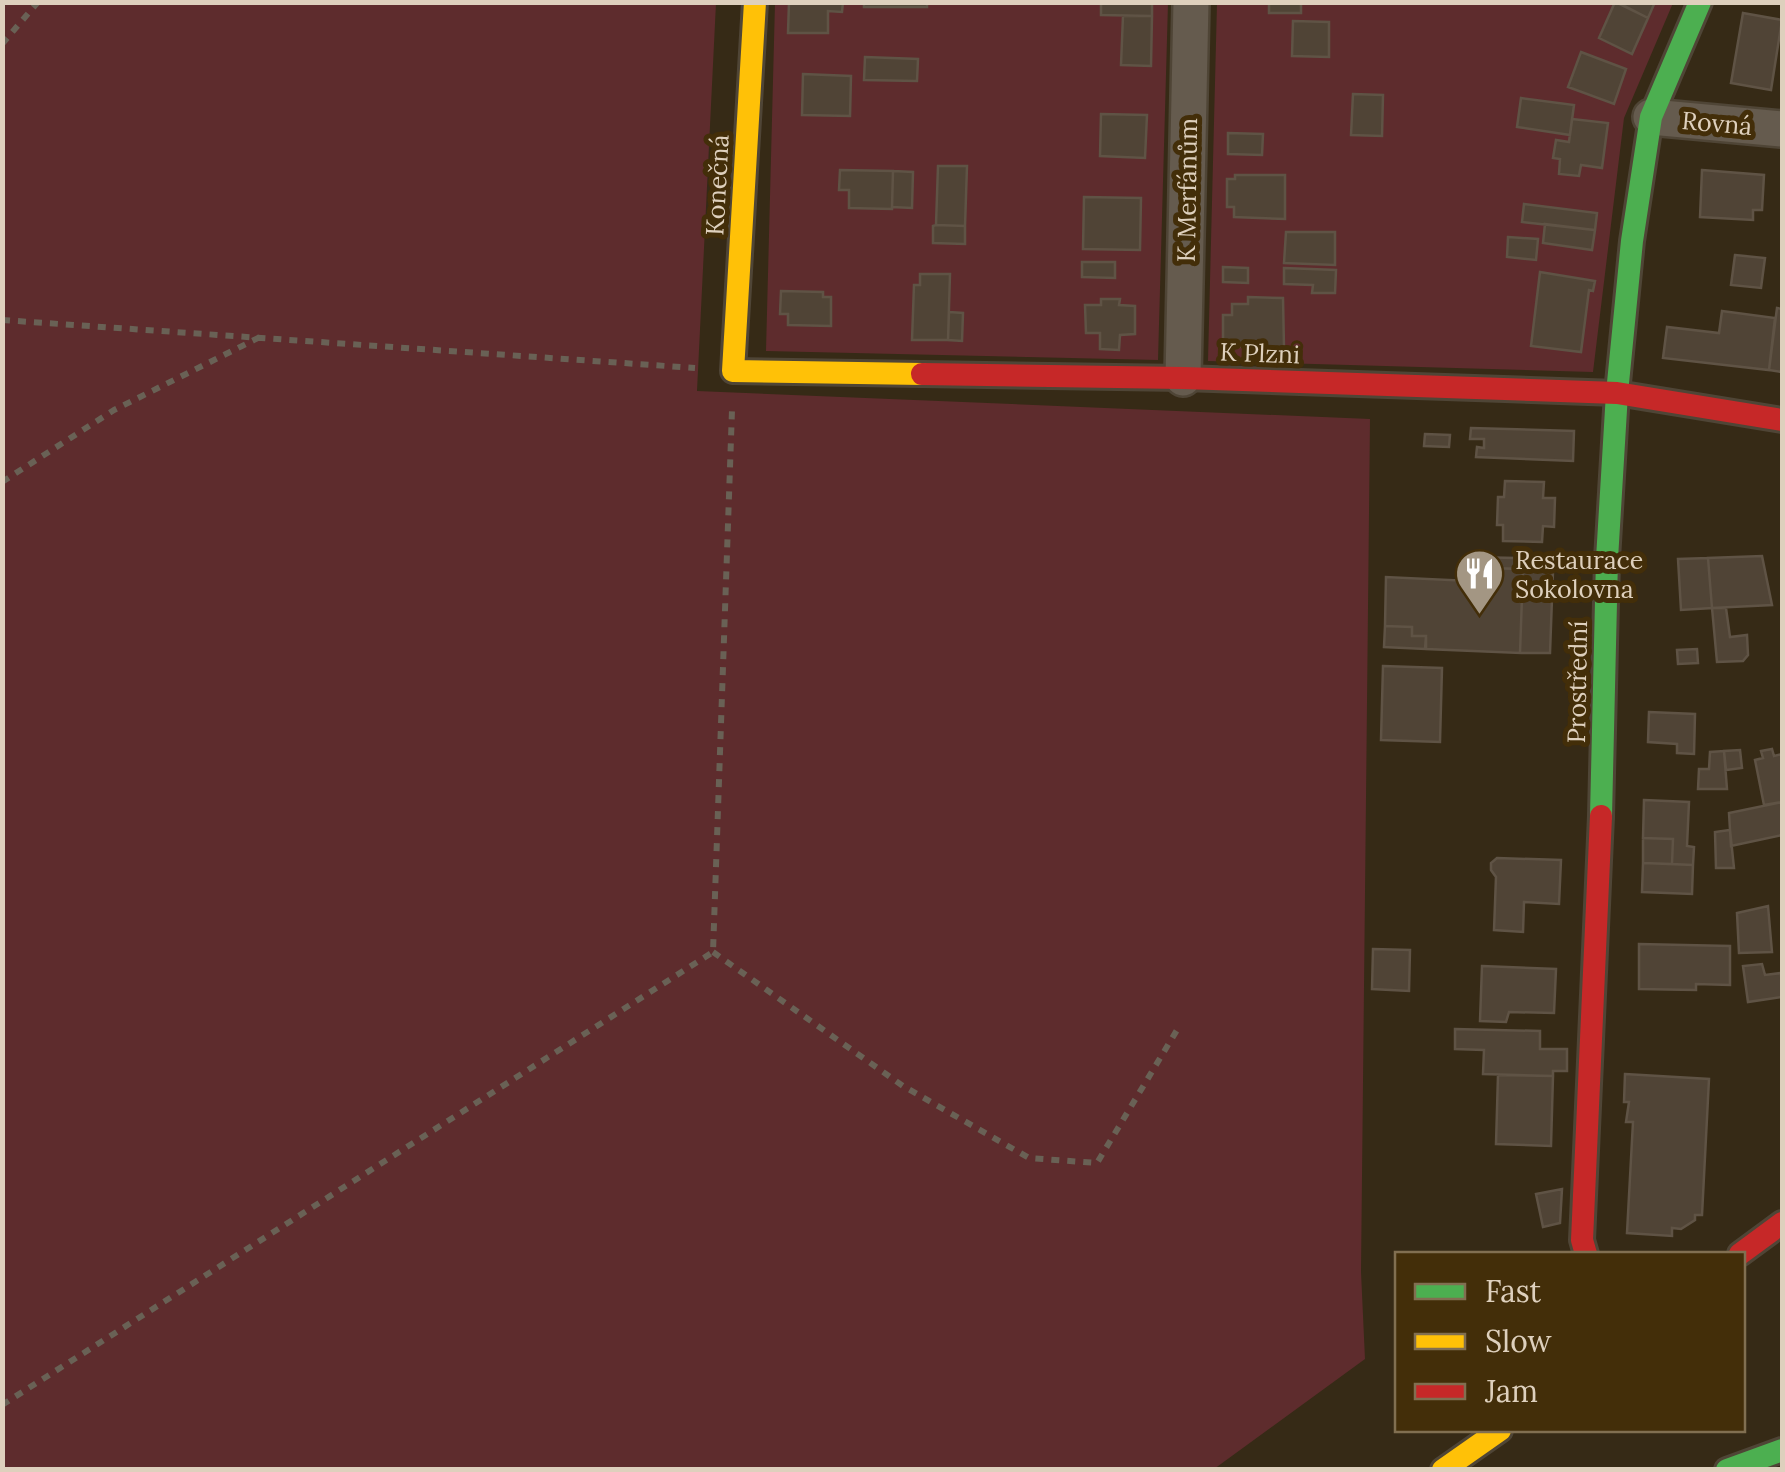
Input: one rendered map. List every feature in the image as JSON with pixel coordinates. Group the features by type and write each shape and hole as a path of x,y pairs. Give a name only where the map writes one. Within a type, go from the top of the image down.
{"main road":[{"name":"Konečná","path":"733,371 755,2"},
{"name":"Prostřední","path":"1585,1252 1582,1240 1600,881 1607,559 1617,393 1632,241 1651,117 1700,2"},
{"name":"K Plzni","path":"733,371 1183,378 1617,393 1782,422"},
{"path":"1743,1252 1782,1223"},
{"path":"1443,1470 1497,1432"},
{"path":"1726,1470 1782,1450"}],"street":[{"name":"K Merfánům","path":"1183,378 1192,2"},
{"name":"Rovná","path":"1651,117 1782,129"}],"path":[{"path":"2,44 38,2"},
{"path":"2,320 733,371 713,952"},
{"path":"2,482 114,410 261,336"},
{"path":"713,952 903,1086 1028,1158 1097,1163 1178,1030"},
{"path":"2,1405 713,952"}],"shaded area":[{"path":"3,3 716,3 697,391 1370,419 1361,1272 1365,1359 1214,1469 3,1470"},
{"path":"775,3 1168,3 1158,360 766,351"},
{"path":"1217,3 1673,3 1624,118 1593,372 1208,361"}],"building":[{"path":"789,2 843,2 842,12 828,11 828,33 788,33"},
{"path":"864,2 927,2 927,7 864,7"},
{"path":"1101,2 1152,2 1152,16 1101,15"},
{"path":"1269,2 1301,2 1301,13 1269,13"},
{"path":"1615,2 1648,18 1632,54 1599,38"},
{"path":"1617,2 1655,2 1648,18"},
{"path":"1743,13 1782,20 1771,90 1731,83"},
{"path":"1123,16 1152,16 1151,66 1121,65"},
{"path":"1293,21 1329,22 1329,57 1292,56"},
{"path":"1581,52 1626,69 1614,104 1568,87"},
{"path":"865,57 918,59 917,81 864,80"},
{"path":"803,74 851,76 850,116 802,115"},
{"path":"1353,94 1383,95 1382,136 1351,135"},
{"path":"1521,98 1574,105 1570,135 1517,127"},
{"path":"1101,114 1147,115 1145,158 1100,156"},
{"path":"1572,119 1608,123 1602,168 1581,165 1579,176 1559,174 1560,159 1553,158 1556,140 1569,142"},
{"path":"1228,133 1263,134 1262,155 1228,154"},
{"path":"938,166 967,166 965,226 936,225"},
{"path":"840,170 893,171 892,209 849,208 849,190 839,190"},
{"path":"1702,170 1764,175 1762,210 1753,210 1753,220 1700,217"},
{"path":"893,171 913,172 912,208 892,207"},
{"path":"1235,175 1285,175 1285,219 1234,217 1234,207 1227,207 1227,179 1235,179"},
{"path":"1084,197 1141,198 1140,250 1083,249"},
{"path":"1524,204 1597,213 1595,230 1522,222"},
{"path":"1545,224 1595,230 1592,250 1543,243"},
{"path":"936,225 965,226 965,244 933,243"},
{"path":"1286,232 1335,232 1335,265 1284,263"},
{"path":"1508,237 1538,239 1536,260 1507,257"},
{"path":"1735,255 1765,258 1761,288 1731,285"},
{"path":"1082,262 1115,262 1115,278 1082,277"},
{"path":"1223,267 1248,268 1248,283 1223,282"},
{"path":"1284,268 1336,270 1335,293 1312,293 1313,285 1284,284"},
{"path":"1540,272 1595,281 1593,291 1589,290 1581,352 1531,346"},
{"path":"920,274 950,274 948,340 912,340 914,285 920,285"},
{"path":"781,291 823,292 823,297 831,297 831,326 788,325 788,314 780,314"},
{"path":"1248,297 1283,298 1284,348 1223,346 1223,315 1232,315 1232,304 1248,304"},
{"path":"1101,299 1120,299 1119,305 1135,306 1135,334 1120,335 1119,350 1100,349 1100,333 1086,333 1085,305 1101,305"},
{"path":"1777,308 1782,309 1782,372 1769,370"},
{"path":"1722,311 1775,318 1769,370 1663,358 1667,327 1719,333"},
{"path":"949,312 963,313 962,341 948,340"},
{"path":"1471,428 1574,431 1573,461 1476,457 1477,447 1484,448 1484,439 1470,439"},
{"path":"1425,434 1450,435 1449,447 1424,446"},
{"path":"1505,481 1544,482 1543,498 1555,498 1554,527 1543,526 1542,542 1503,541 1503,525 1497,525 1498,497 1504,497"},
{"path":"1762,556 1772,605 1712,608 1708,558"},
{"path":"1469,557 1516,558 1516,569 1491,568 1491,582 1468,581"},
{"path":"1708,558 1712,608 1681,610 1678,559"},
{"path":"1491,568 1523,569 1520,653 1426,649 1426,636 1412,636 1412,627 1385,626 1386,577 1491,582"},
{"path":"1523,569 1553,571 1550,653 1520,653"},
{"path":"1712,608 1726,608 1730,637 1747,635 1748,655 1743,661 1717,662"},
{"path":"1385,626 1412,627 1412,636 1426,636 1425,649 1384,647"},
{"path":"1697,649 1698,663 1678,664 1677,650"},
{"path":"1383,666 1442,668 1440,742 1381,740"},
{"path":"1649,712 1695,714 1694,754 1677,753 1677,744 1648,742"},
{"path":"1772,749 1774,756 1782,754 1782,802 1764,805 1755,760 1763,758 1761,751"},
{"path":"1740,750 1742,768 1726,770 1724,751"},
{"path":"1724,751 1727,789 1698,789 1699,769 1709,769 1710,752"},
{"path":"1644,800 1689,802 1687,846 1694,847 1693,865 1672,864 1673,839 1643,838"},
{"path":"1782,802 1782,835 1731,846 1729,813"},
{"path":"1730,830 1734,868 1716,868 1715,832"},
{"path":"1643,838 1673,839 1672,864 1643,863"},
{"path":"1497,858 1561,860 1559,904 1524,902 1523,932 1494,930 1496,877 1491,863"},
{"path":"1643,863 1693,865 1692,894 1642,892"},
{"path":"1768,906 1772,952 1739,953 1737,913"},
{"path":"1639,944 1730,946 1730,985 1696,984 1696,990 1639,989"},
{"path":"1373,949 1410,950 1409,991 1372,989"},
{"path":"1762,964 1765,975 1781,973 1782,997 1748,1002 1743,966"},
{"path":"1482,966 1556,969 1554,1013 1509,1012 1506,1022 1480,1021"},
{"path":"1455,1029 1540,1031 1540,1049 1567,1049 1567,1071 1553,1071 1553,1076 1483,1074 1484,1050 1455,1049"},
{"path":"1625,1074 1709,1079 1702,1215 1695,1215 1695,1220 1681,1229 1672,1228 1672,1236 1627,1233 1633,1122 1626,1122 1629,1102 1624,1102"},
{"path":"1498,1075 1553,1076 1551,1146 1496,1144"},
{"path":"1562,1189 1560,1223 1543,1227 1536,1194"}],"traffic: fast":[{"path":"1601,816 1607,559 1617,393 1632,241 1651,117 1700,2"},
{"path":"1727,1470 1782,1450"}],"traffic: slow":[{"path":"755,2 733,371 922,374"},
{"path":"1443,1470 1497,1432"}],"traffic: jam":[{"path":"922,374 1183,378 1617,393 1782,420"},
{"path":"1585,1252 1582,1240 1601,816"},
{"path":"1743,1252 1782,1223"}],"place":[{"name":"Restaurace Sokolovna","path":"1480,616"}]}
